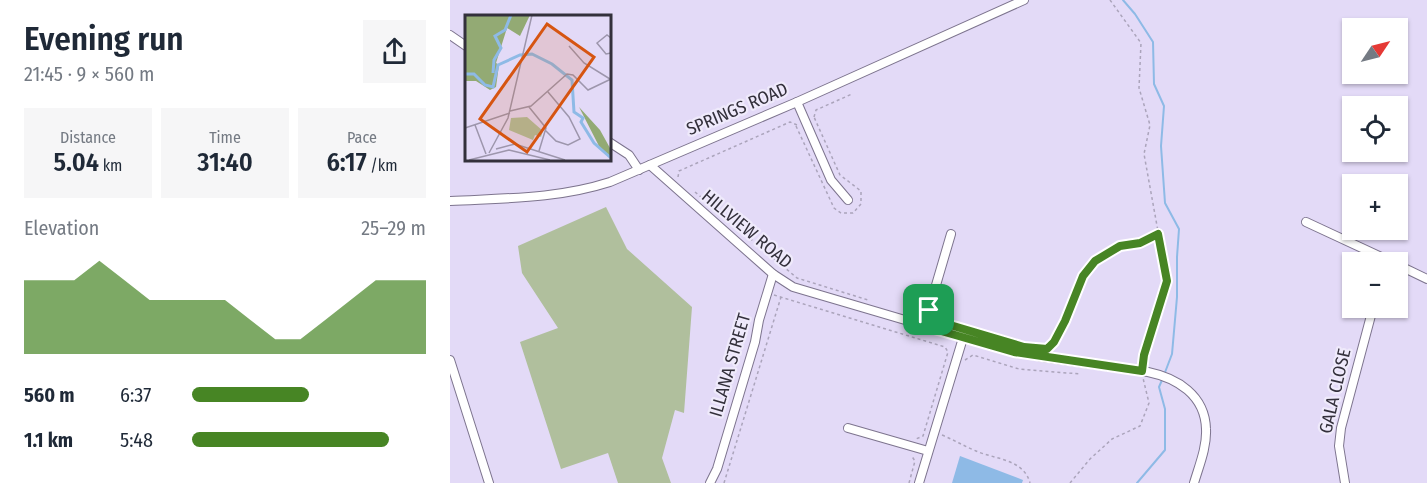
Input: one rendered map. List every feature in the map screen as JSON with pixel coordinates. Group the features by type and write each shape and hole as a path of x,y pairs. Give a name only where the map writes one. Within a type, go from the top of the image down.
{"street":[{"name":"SPRINGS ROAD","path":"450,201 573,193 610,182 797,102 1024,0"},
{"path":"450,35 465,45"},
{"path":"797,102 831,180 848,200"},
{"path":"610,142 629,155 639,170"},
{"name":"HILLVIEW ROAD","path":"650,165 773,274 798,289 963,338 1028,354 1145,371 1165,375 1178,382 1190,391 1200,405 1206,429 1205,442 1194,483"},
{"path":"1306,222 1369,252"},
{"path":"924,326 951,234"},
{"path":"1408,270 1427,279"},
{"name":"ILLANA STREET","path":"710,483 718,465 773,274"},
{"name":"GALA CLOSE","path":"1345,483 1340,452 1341,429 1370,318"},
{"path":"919,483 963,338"},
{"path":"450,360 454,380 489,483"},
{"path":"848,428 928,451"},
{"name":"ILLANA STREET","path":"717,483 718,465"}],"path":[{"path":"1070,483 1090,459 1112,439 1140,426 1149,403 1144,355 1167,281 1144,154 1150,125 1139,88 1141,43 1110,0"},
{"path":"810,119 814,117 816,110 852,94"},
{"path":"679,180 679,171 790,122 796,125 801,123"},
{"path":"688,187 797,278 870,300"},
{"path":"1044,349 1051,346 1058,335 1083,276 1095,261 1120,246 1140,243 1158,234"},
{"path":"768,292 945,346 948,352 923,436 913,438 910,446 908,454 915,461 909,483"},
{"path":"724,483 781,297"},
{"path":"913,313 919,307 938,312 940,322 945,323"},
{"path":"957,358 966,360 973,355 1019,369 1080,375"},
{"path":"934,433 953,439 980,453 1008,461 1024,471 1030,483"}],"green space":[{"path":"606,207 627,249 692,307 684,413 675,410 662,458 671,483 618,483 608,453 561,469 520,342 558,328 522,273 518,246"}],"water":[{"path":"960,456 1023,480 1022,483 952,483"}],"waterway":[{"path":"1123,0 1153,42 1154,84 1164,106 1161,146 1165,203 1179,229 1177,297 1172,354 1164,375"},
{"path":"1137,483 1165,450 1165,409 1159,387 1162,380"}],"route":[{"path":"1158,234 1167,281 1144,355 1142,371 1014,352 942,332 924,326 929,310 938,312 940,322 1024,347 1047,349 1054,342 1069,313 1083,276 1095,261 1120,246 1140,243 1158,234"}]}
